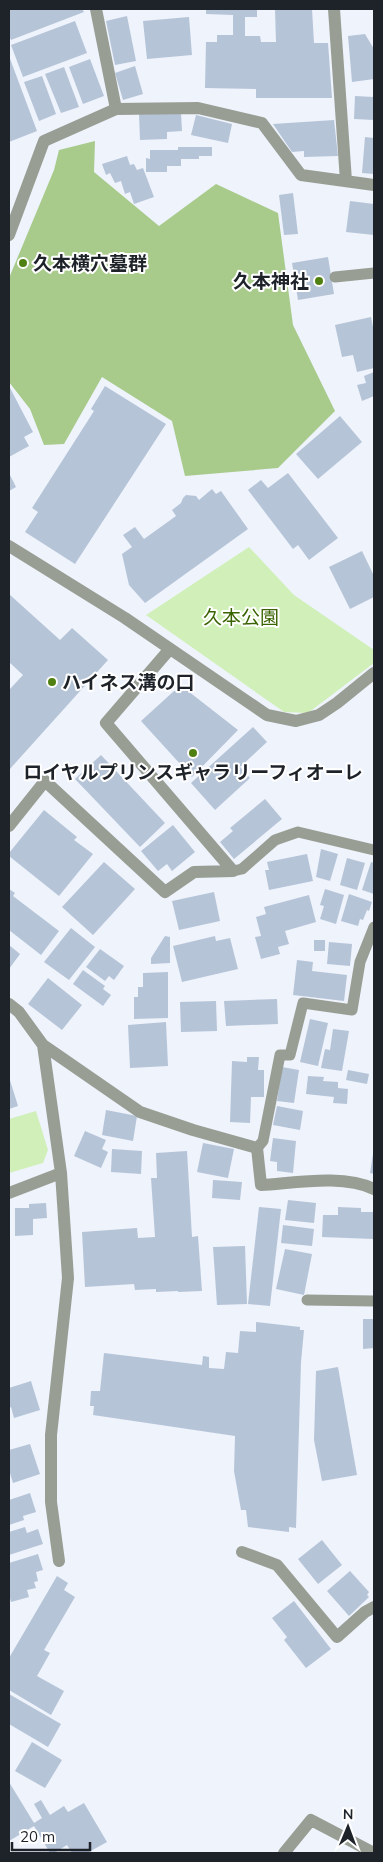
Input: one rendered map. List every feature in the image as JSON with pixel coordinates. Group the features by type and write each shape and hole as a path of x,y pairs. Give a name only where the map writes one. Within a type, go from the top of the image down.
{"street":[{"path":"96,9 116,109"},
{"path":"334,9 346,181"},
{"path":"9,235 44,141 116,109 198,108 262,122 300,175 374,184"},
{"path":"9,546 125,618 169,650 267,715 296,720 319,714 337,703 374,673"},
{"path":"169,650 106,723 233,871"},
{"path":"9,826 46,781 165,892 178,881 194,872 233,871"},
{"path":"9,1004 19,1012 43,1045 140,1112 192,1130 257,1148 261,1184 338,1181 362,1183 374,1189"},
{"path":"43,1045 61,1173 68,1278 51,1435 51,1502 59,1561"},
{"path":"9,1193 61,1173"},
{"path":"242,1552 277,1565 337,1637 365,1612 374,1607"},
{"path":"284,1853 311,1820 374,1853"}],"lane":[{"path":"335,277 374,273"},
{"path":"233,871 242,869 275,840 298,832 374,850"},
{"path":"257,1148 263,1141 280,1055 290,1055 303,1003 352,1010 360,962 374,927"},
{"path":"307,1300 374,1301"}],"green space":[{"path":"95,141 94,172 159,226 216,184 278,213 293,325 335,411 278,468 185,476 172,421 102,377 64,444 44,445 30,409 9,382 9,278 54,170 59,150"},
{"name":"久本公園","path":"249,547 294,595 374,650 374,663 308,713 284,712 146,615"},
{"path":"36,1111 48,1150 43,1163 9,1173 9,1119"}],"building":[{"path":"9,9 82,9 84,12 11,40 9,36"},
{"path":"206,9 257,9 257,17 245,17 245,36 260,36 261,42 276,42 275,9 312,9 314,43 328,43 332,98 256,98 256,89 205,88 206,42 217,42 217,35 233,35 233,15 206,14"},
{"path":"127,16 136,61 115,65 106,21"},
{"path":"189,17 192,55 147,59 143,21"},
{"path":"75,21 87,53 23,77 11,45"},
{"path":"365,34 374,49 374,79 352,82 348,36"},
{"path":"9,56 37,131 9,142"},
{"path":"90,59 104,96 83,104 69,67"},
{"path":"135,66 143,94 123,100 115,73"},
{"path":"64,67 79,107 61,113 45,74"},
{"path":"42,76 56,114 39,121 24,82"},
{"path":"355,96 374,97 374,120 354,119"},
{"path":"181,113 182,131 167,132 167,139 140,140 139,114"},
{"path":"196,115 232,124 228,143 191,135"},
{"path":"334,120 338,156 304,157 304,151 292,152 273,124"},
{"path":"365,137 374,138 374,174 362,173"},
{"path":"178,147 212,147 212,156 199,156 199,159 181,159 181,166 167,166 167,172 146,172 146,158 150,159 150,150 178,150"},
{"path":"127,156 130,165 134,164 137,170 143,168 154,197 134,204 130,192 125,194 121,181 115,183 110,173 106,175 102,164"},
{"path":"293,193 298,234 284,235 279,195"},
{"path":"350,201 374,204 374,235 346,232"},
{"path":"328,257 334,294 298,300 292,263"},
{"path":"371,317 374,332 374,368 357,372 353,355 342,357 335,325"},
{"path":"374,372 374,396 362,401 357,385 366,383 364,376"},
{"path":"9,386 33,432 24,437 29,446 9,457"},
{"path":"105,386 166,424 75,564 25,532 38,512 32,508 94,411 91,409"},
{"path":"340,416 362,442 318,479 296,454"},
{"path":"9,473 16,487 9,491"},
{"path":"288,473 338,538 309,560 298,545 293,549 248,490 261,480 268,488"},
{"path":"212,489 216,494 221,491 248,529 145,603 129,585 122,554 132,547 123,535 135,527 144,539 176,516 172,510 181,503 186,495 196,496 199,500"},
{"path":"362,551 374,576 374,597 350,609 329,567"},
{"name":"ハイネス溝の口","path":"9,594 60,640 72,628 108,660 9,770 9,690 23,675 9,662"},
{"name":"ロイヤルプリンスギャラリーフィオーレ","path":"174,691 188,691 238,730 192,777 141,721"},
{"path":"253,727 267,742 240,767 250,778 215,810 191,783"},
{"path":"101,755 165,823 140,847 75,779"},
{"path":"265,799 282,819 234,859 220,842 233,831 230,828"},
{"path":"44,810 77,837 74,840 93,854 59,896 9,856 9,853"},
{"path":"173,825 195,852 172,871 167,864 158,871 141,851"},
{"path":"321,849 338,854 330,881 316,877"},
{"path":"307,854 313,881 269,890 265,870 269,870 267,862"},
{"path":"347,858 365,863 357,890 340,885"},
{"path":"104,862 135,889 93,935 62,907"},
{"path":"371,862 374,863 374,894 362,890"},
{"path":"9,889 15,893 13,896 59,931 41,955 9,930"},
{"path":"325,889 344,895 336,924 320,919 324,906 320,905"},
{"path":"214,892 220,921 179,930 172,901"},
{"path":"349,894 372,902 369,911 367,910 363,920 360,919 358,926 341,921"},
{"path":"309,895 316,922 285,931 289,944 278,947 280,954 261,959 255,937 261,936 256,917 266,914 264,907"},
{"path":"71,928 95,947 69,980 44,962"},
{"path":"165,936 170,937 170,963 151,964 151,958"},
{"path":"215,936 216,941 230,938 238,969 182,982 173,946"},
{"path":"314,940 325,940 325,951 314,951"},
{"path":"329,942 352,944 350,966 327,964"},
{"path":"9,945 20,954 9,969"},
{"path":"100,949 124,966 114,980 109,976 105,981 86,967"},
{"path":"297,960 313,962 312,971 347,975 344,1001 293,995"},
{"path":"83,970 105,986 103,989 111,995 103,1006 73,984"},
{"path":"168,972 168,1018 134,1019 134,997 138,997 138,987 143,987 143,973"},
{"path":"48,978 82,1005 62,1030 28,1004"},
{"path":"277,999 278,1024 226,1026 224,1001"},
{"path":"216,1001 217,1031 181,1032 180,1002"},
{"path":"310,1019 328,1023 318,1066 300,1062"},
{"path":"166,1022 168,1066 130,1068 128,1025"},
{"path":"333,1029 349,1031 342,1071 321,1068 325,1049 330,1050"},
{"path":"247,1057 259,1057 258,1070 264,1070 264,1097 251,1097 250,1123 230,1122 232,1061 247,1062"},
{"path":"282,1067 299,1070 294,1103 277,1101"},
{"path":"348,1070 369,1074 367,1084 346,1080"},
{"path":"308,1076 324,1077 323,1081 338,1082 338,1088 348,1089 347,1104 333,1103 334,1097 306,1094"},
{"path":"9,1077 18,1106 9,1109"},
{"path":"277,1106 303,1111 300,1130 273,1125"},
{"path":"106,1110 137,1116 133,1141 102,1135"},
{"path":"85,1131 106,1140 102,1149 108,1152 101,1168 74,1156"},
{"path":"273,1138 296,1141 293,1173 277,1171 277,1162 270,1161"},
{"path":"203,1143 234,1149 228,1178 197,1172"},
{"path":"112,1149 142,1151 141,1174 111,1172"},
{"path":"187,1151 192,1237 198,1236 202,1291 156,1292 156,1289 135,1290 134,1284 85,1287 82,1232 137,1228 138,1238 155,1237 151,1178 157,1178 156,1153"},
{"path":"374,1154 374,1174 370,1173"},
{"path":"213,1180 242,1182 240,1200 212,1198"},
{"path":"288,1200 316,1203 314,1223 285,1220"},
{"path":"46,1203 47,1218 33,1219 33,1235 15,1236 15,1208 29,1208 29,1204"},
{"path":"259,1207 281,1209 270,1306 248,1304"},
{"path":"338,1207 361,1208 361,1212 374,1212 373,1239 322,1237 323,1215 338,1215"},
{"path":"283,1225 314,1229 312,1246 281,1243"},
{"path":"245,1246 247,1304 217,1305 213,1247"},
{"path":"285,1249 312,1254 304,1295 276,1289"},
{"path":"363,1319 374,1319 374,1348 363,1349"},
{"path":"256,1322 300,1327 300,1330 304,1330 301,1362 296,1528 289,1527 289,1532 248,1527 246,1510 241,1510 234,1471 235,1436 93,1415 94,1406 90,1406 91,1391 100,1391 104,1353 202,1365 203,1356 209,1357 209,1368 224,1369 226,1352 238,1353 240,1331 256,1332"},
{"path":"338,1367 357,1475 322,1481 314,1440 316,1371"},
{"path":"31,1381 40,1410 14,1418 11,1407 9,1408 9,1388"},
{"path":"30,1444 40,1474 13,1483 9,1470 9,1450"},
{"path":"30,1493 36,1512 23,1516 24,1520 9,1525 9,1500"},
{"path":"25,1527 27,1533 38,1529 43,1544 9,1555 9,1532"},
{"path":"322,1540 342,1565 318,1584 298,1559"},
{"path":"38,1554 43,1570 36,1572 38,1581 34,1582 36,1588 27,1590 29,1597 11,1602 9,1595 9,1563"},
{"path":"350,1571 369,1592 367,1595 369,1597 349,1616 327,1591"},
{"path":"57,1576 68,1583 64,1590 75,1597 44,1650 50,1653 37,1676 64,1691 51,1715 9,1690 9,1658"},
{"path":"294,1601 331,1649 306,1668 284,1640 287,1637 272,1618"},
{"path":"9,1694 61,1724 48,1747 9,1724"},
{"path":"32,1742 62,1760 45,1788 15,1771"},
{"path":"9,1782 34,1823 42,1818 34,1804 41,1800 50,1815 64,1806 68,1812 84,1803 107,1842 87,1853 72,1853 67,1845 54,1853 50,1853 34,1826 9,1841"}],"place":[{"name":"久本横穴墓群","path":"23,263"},
{"name":"久本神社","path":"319,281"},
{"name":"ハイネス溝の口","path":"52,682"},
{"name":"ロイヤルプリンスギャラリーフィオーレ","path":"193,753"}]}
